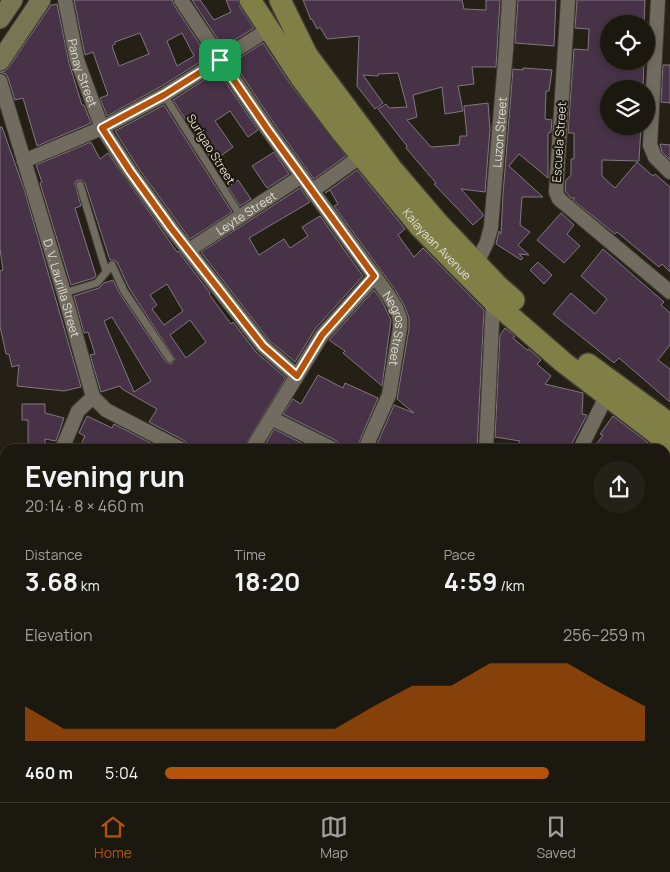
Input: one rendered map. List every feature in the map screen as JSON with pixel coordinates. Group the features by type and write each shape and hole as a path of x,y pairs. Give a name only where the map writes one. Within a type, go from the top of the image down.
{"main road":[{"path":"0,19 13,0"},
{"path":"0,41 28,0"},
{"path":"0,61 41,0"},
{"name":"Kalayaan Avenue","path":"250,0 301,78 361,156 420,227 463,272 493,301 564,362 670,424"},
{"path":"272,0 308,55"},
{"name":"Kalayaan Avenue","path":"280,0 308,55 392,169 439,224 497,284 670,444"}],"street":[{"name":"Panay Street","path":"65,0 77,60 102,128 171,228 263,346 297,376"},
{"name":"Negros Street","path":"181,0 220,60 397,310 400,318 400,328 389,395 367,444"},
{"name":"Luzon Street","path":"477,263 487,242 491,227 506,50 508,0"},
{"name":"Escuela Street","path":"568,0 556,192 559,199 670,292"},
{"path":"658,0 650,146 655,158 670,172"},
{"path":"24,161 102,128 164,95 269,29"},
{"name":"D. V. Laurilla Street","path":"0,81 64,293 93,397"},
{"path":"312,190 361,156"},
{"name":"Leyte Street","path":"189,250 302,176"},
{"path":"255,444 322,335 374,276"},
{"path":"486,444 493,301"},
{"path":"583,444 610,390"},
{"path":"64,444 78,411 93,397 106,410 171,444"},
{"path":"271,418 323,444"}],"lane":[{"name":"Surigao Street","path":"164,95 240,215"},
{"path":"80,185 109,268 170,359"},
{"path":"64,293 97,283 109,268"}],"building":[{"path":"74,0 172,0 208,57 160,87 107,116 100,98 108,95 93,52 85,55","holes":["140,33 149,54 119,66 112,46 115,42","182,33 194,56 177,66 167,41"]},
{"path":"192,0 200,0 214,20 231,12 226,0 238,0 240,7 254,28 223,47"},
{"path":"303,0 462,0 464,9 486,10 486,0 500,0 496,67 472,67 474,84 458,86 463,111 445,114 442,87 413,95 417,117 407,120 431,147 459,145 460,136 467,136 464,106 488,103 490,129 485,192 461,189 483,214 473,225 434,184 436,183 406,148 407,146 378,109 386,104 389,108 407,107 398,73 378,74 378,76 363,75 383,103 375,109 357,86 359,36 327,39 320,27 317,29 311,20"},
{"path":"518,0 556,0 554,46 515,43"},
{"path":"577,0 645,0 644,15 600,15 600,70 644,70 643,80 600,80 600,135 640,135 639,161 602,160 602,176 615,188 637,162 670,187 670,272 662,264 659,267 617,232 615,234 573,200 575,198 571,198 565,191 566,180 571,175 571,159 574,159 574,133 568,133 574,49 588,50 589,29 575,28"},
{"path":"57,4 69,63 82,105 84,105 91,123 37,146 23,98 15,100 6,74 0,72 5,71 9,67 51,5"},
{"path":"263,43 291,85 346,156 314,179 233,62"},
{"path":"663,65 670,65 670,103 661,102"},
{"path":"523,68 552,70 549,91 546,91 545,119 552,120 551,132 548,133 548,178 519,154 509,166 543,197 522,197 520,225 530,232 518,245 529,255 519,254 523,258 521,260 496,244 499,231 501,234 513,69 523,70"},
{"path":"218,71 258,130 248,137 230,111 215,121 233,147 218,158 223,164 217,168 173,100"},
{"path":"164,105 232,212 190,239 137,166 115,131"},
{"path":"0,127 2,127 24,189 81,387 64,391 17,386 19,365 12,367 9,354 6,354 0,326 0,271 3,270 0,249"},
{"path":"91,142 100,159 108,153 177,252 210,293 231,324 233,322 256,352 286,378 246,444 187,444 185,441 149,422 157,409 120,386 101,392 90,355 95,354 88,332 84,333 74,296 99,288 104,283 113,280 120,294 166,362 171,364 175,359 129,288 117,262 110,260 85,183 81,180 76,181 75,184 81,206 75,208 96,276 71,285 40,183 42,182 36,165","holes":["167,284 183,311 164,325 152,309 157,305 150,295","112,317 151,381 134,392 104,321","190,320 206,342 186,358 170,335"]},
{"path":"660,144 670,145 670,160 662,152"},
{"path":"274,152 289,174 267,188 252,166"},
{"path":"357,170 405,229 398,235 414,257 423,248 484,310 477,444 377,444 394,405 414,413 397,399 409,329 409,318 396,291 334,206 338,204 330,190 325,193"},
{"path":"238,180 251,199 240,206 228,187"},
{"path":"300,188 310,202 249,238 259,255 284,239 290,248 308,236 302,227 320,216 363,276 315,329 295,362 269,340 201,252"},
{"path":"561,213 574,225 567,234 580,246 564,263 537,240"},
{"path":"603,249 664,302 661,305 670,313 670,345 658,360 670,369 670,402 619,358 614,363 553,314 571,293 595,314 607,299 581,276"},
{"path":"538,262 552,275 544,284 530,270"},
{"path":"374,290 382,301 391,320 382,386 343,353 345,351 329,340"},
{"path":"505,328 515,336 513,338 541,360 537,364 551,376 545,384 583,393 582,414 587,415 572,444 518,444 520,441 495,437 500,335"},
{"path":"318,375 343,388 345,383 378,398 358,444 339,444 337,441 283,414 293,399 301,404"},
{"path":"22,404 45,404 45,413 64,418 56,441 45,439 45,444 28,444 28,420 22,420"},
{"path":"87,416 112,428 114,424 152,444 81,444 85,436 79,433"},
{"path":"613,416 650,444 597,444 603,435 600,434"},
{"path":"274,429 303,444 266,444"}],"route":[{"path":"220,60 268,130 374,276 322,335 297,376 263,346 171,228 102,128 164,95 220,60"}]}
